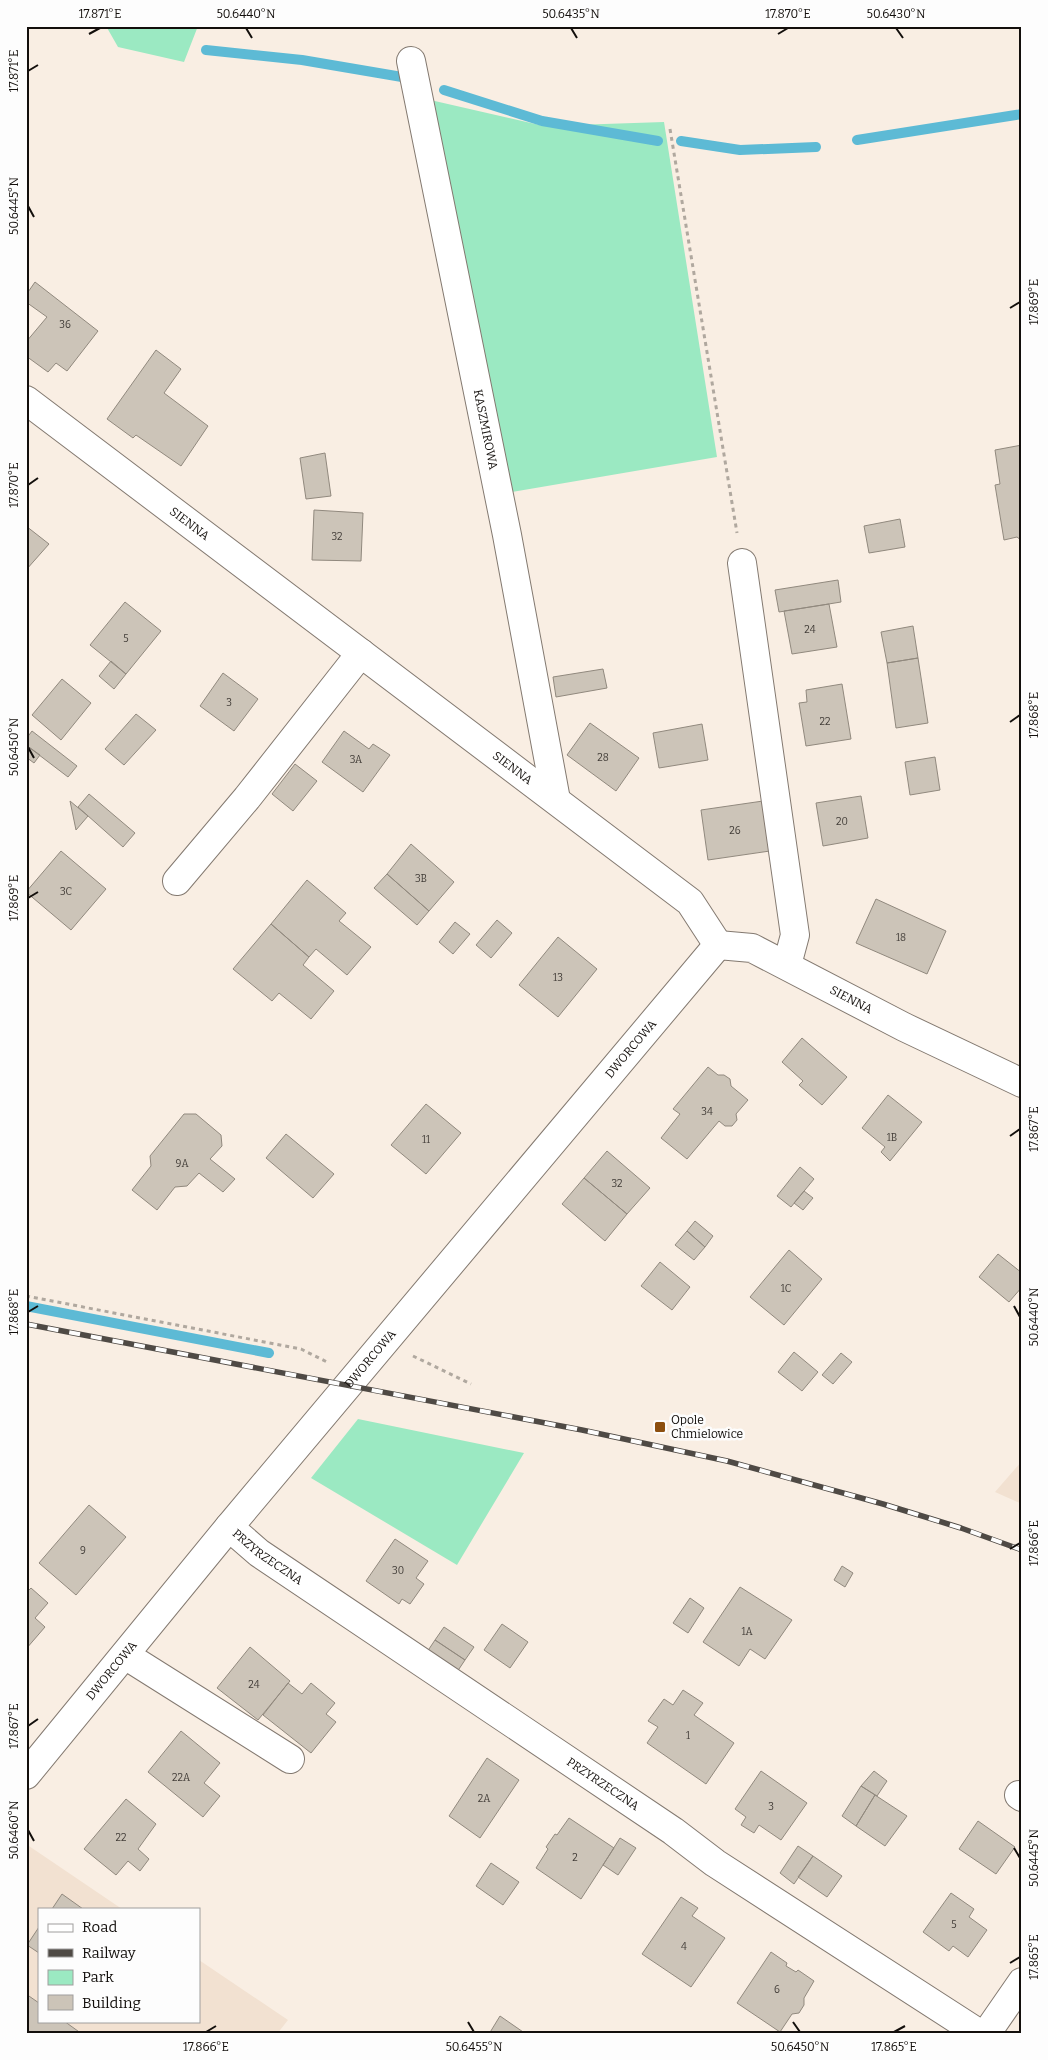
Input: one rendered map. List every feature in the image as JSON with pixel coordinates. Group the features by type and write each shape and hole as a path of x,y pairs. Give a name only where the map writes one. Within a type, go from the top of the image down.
{"street":[{"name":"KASZMIROWA","path":"411,61 508,535 556,800"},
{"name":"SIENNA","path":"26,400 690,902 718,945 752,948 904,1027 1022,1083"},
{"path":"742,563 795,935 787,965"},
{"path":"177,881 247,798 361,653"},
{"name":"DWORCOWA","path":"26,1776 229,1527 718,945"},
{"name":"PRZYRZECZNA","path":"229,1527 259,1553 673,1831 715,1863 980,2034"},
{"path":"125,1655 290,1759"},
{"path":"986,2034 1022,1982"}],"path":[{"path":"670,129 742,563"},
{"path":"26,1296 301,1349 357,1375"},
{"path":"408,1354 471,1384"}],"shaded area":[{"path":"1022,1461 1022,1504 995,1492"},
{"path":"26,1844 121,1908 38,1908 38,2022 200,2022 200,1961 288,2020 277,2034 26,2034"}],"green space":[{"path":"106,26 198,26 184,62 118,47"},
{"path":"426,99 544,126 664,122 717,457 512,492"},
{"path":"358,1419 524,1453 457,1565 311,1478"}],"building":[{"path":"35,282 98,331 67,371 56,363 48,372 26,356 26,342 47,317 26,302 26,295"},
{"path":"156,350 181,369 164,393 208,426 181,466 136,435 133,438 107,419"},
{"path":"1022,445 1022,541 1017,537 1004,540 995,485 1000,484 995,450"},
{"path":"325,453 331,496 306,499 300,458"},
{"path":"314,510 363,513 361,561 312,560"},
{"path":"900,519 905,547 869,553 864,526"},
{"path":"26,526 49,544 26,570"},
{"path":"838,580 841,602 779,612 775,590"},
{"path":"125,602 161,631 126,674 90,645"},
{"path":"829,604 837,647 792,654 784,611"},
{"path":"913,626 918,658 887,663 881,632"},
{"path":"918,658 928,723 896,728 887,663"},
{"path":"111,661 126,674 114,689 99,676"},
{"path":"603,669 607,688 556,697 553,677"},
{"path":"223,673 258,699 234,731 200,706"},
{"path":"62,679 91,703 61,740 32,715"},
{"path":"842,684 851,739 806,746 799,703 807,702 806,690"},
{"path":"136,714 156,730 124,765 105,749"},
{"path":"590,723 639,758 616,791 567,755"},
{"path":"702,724 708,760 659,768 653,733"},
{"path":"32,731 77,766 68,777 26,745 26,739"},
{"path":"344,731 369,749 373,744 390,755 363,792 322,762"},
{"path":"26,745 40,755 34,763 26,757"},
{"path":"935,757 940,790 910,795 905,762"},
{"path":"295,764 317,781 293,811 272,794"},
{"path":"89,794 135,833 123,847 78,807"},
{"path":"861,796 868,838 823,846 816,803"},
{"path":"70,801 88,816 76,830"},
{"path":"763,801 770,851 708,860 701,810"},
{"path":"411,844 454,882 429,911 387,874"},
{"path":"61,851 106,889 71,930 26,892"},
{"path":"387,874 429,911 417,925 374,888"},
{"path":"307,880 346,913 339,921 371,947 347,975 316,949 309,957 271,924"},
{"path":"876,899 946,931 927,974 856,943"},
{"path":"497,920 512,933 491,958 476,945"},
{"path":"455,922 470,934 453,954 439,942"},
{"path":"271,924 309,957 303,965 334,991 311,1019 279,993 272,1001 233,969"},
{"path":"558,937 597,969 558,1017 519,985"},
{"path":"802,1038 847,1077 822,1105 799,1085 803,1081 782,1062"},
{"path":"708,1067 718,1075 724,1075 730,1079 731,1086 748,1100 736,1114 737,1120 732,1126 725,1126 719,1121 687,1159 661,1138 680,1114 673,1109"},
{"path":"888,1095 922,1122 890,1161 881,1152 885,1147 862,1128"},
{"path":"426,1104 461,1133 426,1174 391,1145"},
{"path":"184,1114 196,1114 221,1135 222,1146 210,1159 235,1179 223,1192 199,1173 187,1186 175,1187 157,1210 132,1190 151,1166 150,1156"},
{"path":"286,1134 334,1174 313,1198 266,1158"},
{"path":"607,1151 650,1188 627,1214 584,1178"},
{"path":"800,1167 814,1179 791,1207 777,1196"},
{"path":"584,1178 627,1214 605,1241 562,1204"},
{"path":"804,1191 813,1198 803,1210 794,1203"},
{"path":"695,1221 713,1236 705,1247 687,1231"},
{"path":"687,1231 705,1247 694,1260 675,1245"},
{"path":"789,1250 822,1279 784,1325 750,1297"},
{"path":"998,1254 1022,1273 1022,1287 1009,1302 979,1277"},
{"path":"660,1262 690,1287 672,1310 641,1286"},
{"path":"794,1352 818,1372 802,1391 778,1372"},
{"path":"841,1353 852,1362 833,1384 822,1375"},
{"path":"89,1505 126,1537 76,1595 39,1563"},
{"path":"395,1539 428,1561 416,1578 424,1584 410,1604 402,1599 399,1604 366,1581"},
{"path":"842,1566 853,1573 845,1587 834,1580"},
{"path":"740,1587 792,1620 765,1659 750,1649 739,1666 703,1642"},
{"path":"31,1588 48,1603 35,1618 45,1627 26,1649 26,1591"},
{"path":"690,1598 704,1608 688,1633 673,1623"},
{"path":"502,1624 528,1642 510,1668 484,1650"},
{"path":"444,1627 474,1647 465,1660 435,1640"},
{"path":"435,1640 465,1660 457,1672 427,1652"},
{"path":"250,1647 290,1681 258,1720 217,1688"},
{"path":"288,1683 302,1694 311,1683 335,1703 326,1714 336,1722 311,1753 263,1715"},
{"path":"683,1690 703,1703 694,1715 734,1743 706,1784 647,1743 658,1727 648,1721 664,1699 673,1705"},
{"path":"181,1731 220,1763 204,1783 220,1796 203,1817 148,1772"},
{"path":"487,1758 519,1780 480,1838 449,1816"},
{"path":"761,1771 807,1803 781,1840 759,1825 754,1833 741,1825 746,1817 735,1809"},
{"path":"874,1771 887,1781 877,1796 861,1786"},
{"path":"861,1786 875,1795 856,1826 842,1816"},
{"path":"875,1795 907,1816 885,1846 856,1826"},
{"path":"126,1799 156,1824 138,1849 149,1859 140,1871 128,1861 116,1875 84,1849"},
{"path":"569,1818 614,1848 581,1899 536,1868 548,1849 546,1847"},
{"path":"978,1821 1015,1847 996,1874 959,1849"},
{"path":"620,1838 636,1848 618,1875 603,1865"},
{"path":"798,1846 813,1856 794,1884 780,1873"},
{"path":"813,1856 842,1876 827,1897 798,1877"},
{"path":"491,1863 519,1882 503,1905 476,1886"},
{"path":"951,1893 974,1909 969,1917 987,1930 968,1957 953,1946 949,1951 923,1932"},
{"path":"62,1894 82,1908 53,1908"},
{"path":"681,1897 698,1908 692,1916 725,1938 691,1987 642,1954"},
{"path":"38,1928 38,1952 27,1945"},
{"path":"771,1952 787,1963 786,1966 796,1972 798,1970 814,1981 804,1998 804,2005 799,2013 792,2014 780,2032 737,2003"},
{"path":"26,1994 38,2002 38,2022 65,2022 82,2034 26,2034"},
{"path":"500,2016 526,2034 489,2034"}],"waterway":[{"path":"206,50 302,60 402,77"},
{"path":"444,90 542,121 658,141"},
{"path":"857,140 1022,114"},
{"path":"681,141 740,150 816,147"},
{"path":"26,1306 269,1353"}],"railway":[{"path":"26,1324 582,1430 727,1461 883,1504 961,1528 1022,1550"}],"place":[{"name":"Opole Chmielowice","path":"660,1427"}]}
